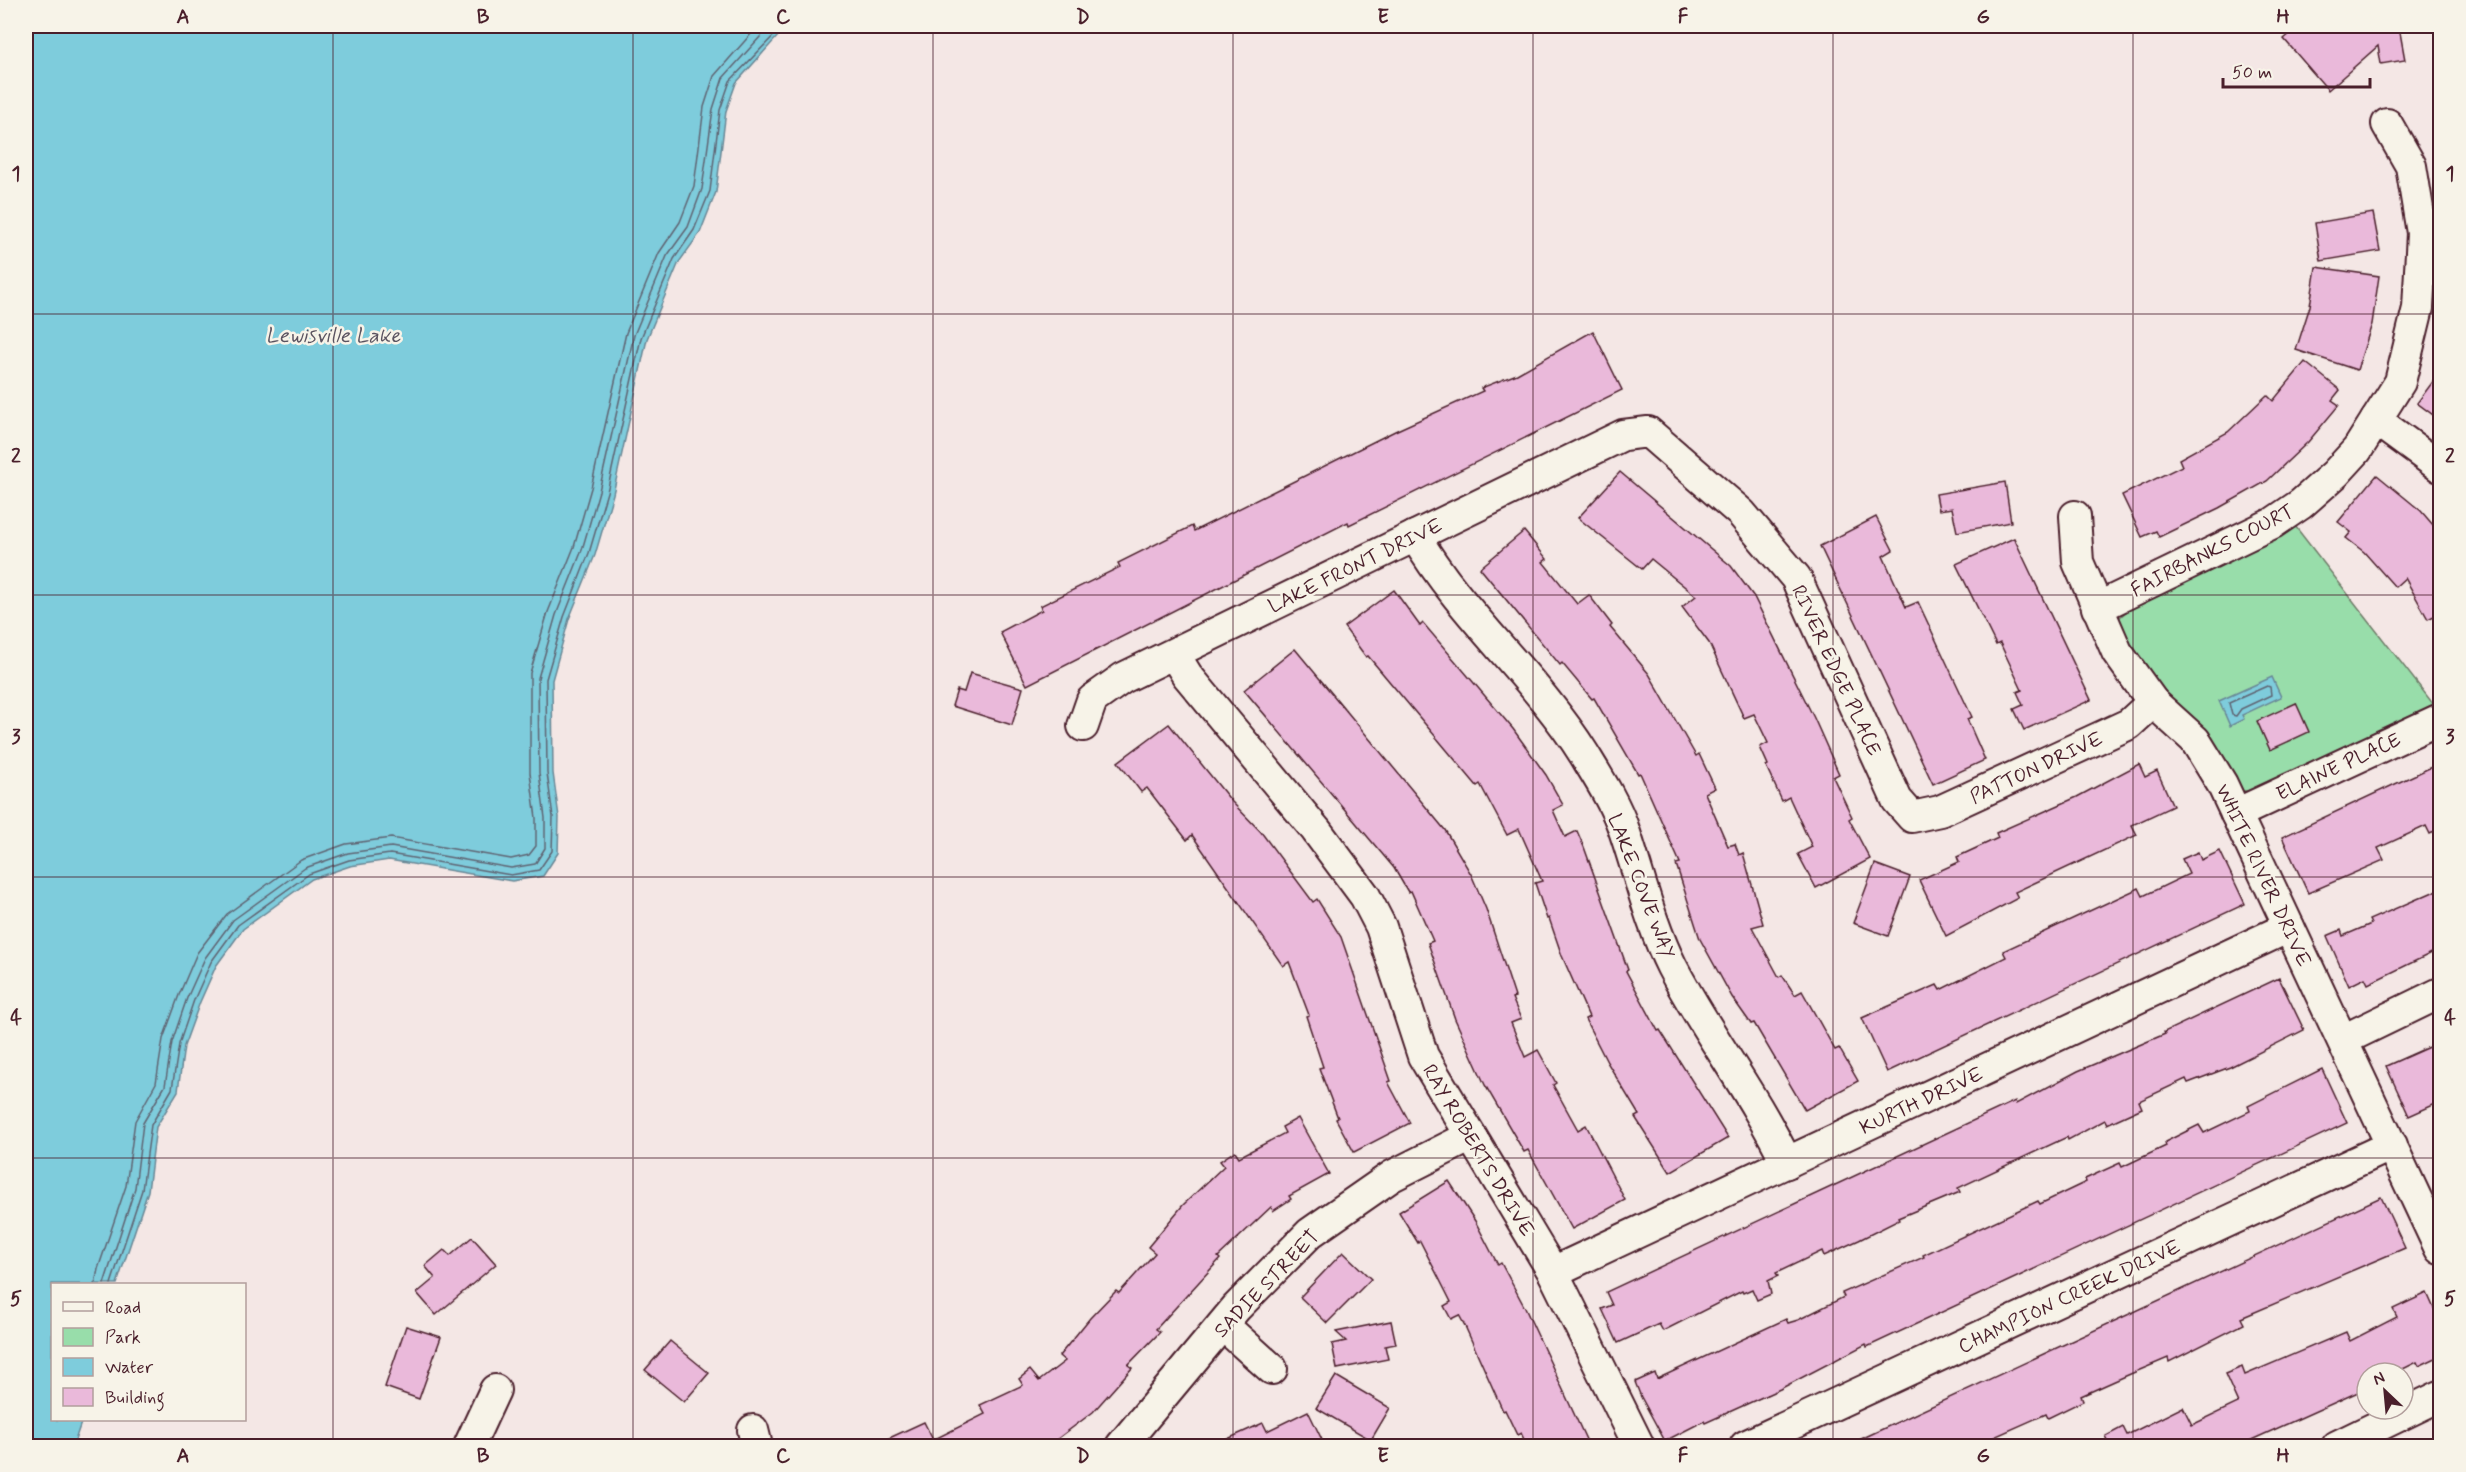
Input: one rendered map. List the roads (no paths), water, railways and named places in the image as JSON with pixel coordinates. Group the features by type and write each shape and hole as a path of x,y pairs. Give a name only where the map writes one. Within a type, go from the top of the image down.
{"street":[{"name":"FAIRBANKS COURT","path":"2097,608 2274,523 2301,504 2335,474 2357,450 2400,382 2418,308 2422,233 2411,166 2387,124"},
{"path":"2376,420 2440,467"},
{"name":"LAKE FRONT DRIVE","path":"1083,726 1092,700 1123,678 1623,435 1648,432"},
{"name":"RIVER EDGE PLACE","path":"1648,432 1741,513 1796,578 1892,790 1912,817"},
{"name":"WHITE RIVER DRIVE","path":"2075,516 2078,562 2117,652 2153,702 2195,740 2222,784 2440,1249"},
{"name":"LAKE COVE WAY","path":"1415,536 1434,569 1545,697 1585,755 1624,827 1651,921 1672,968 1769,1125 1787,1162"},
{"name":"RAY ROBERTS DRIVE","path":"1174,654 1187,675 1349,871 1365,896 1380,927 1424,1056 1553,1272 1639,1446"},
{"name":"PATTON DRIVE","path":"1912,817 1940,811 2129,724 2153,702"},
{"name":"ELAINE PLACE","path":"2236,814 2440,718"},
{"name":"KURTH DRIVE","path":"1553,1272 2289,927"},
{"path":"2343,1040 2440,993"},
{"name":"SADIE STREET","path":"1120,1446 1223,1325 1310,1233 1392,1176 1471,1136"},
{"name":"CHAMPION CREEK DRIVE","path":"1745,1446 2392,1145"},
{"path":"1223,1325 1272,1369"},
{"path":"469,1446 495,1390"},
{"path":"2337,1446 2440,1396"}],"water":[{"name":"Lewisville Lake","path":"26,26 793,26 778,36 736,83 726,111 716,192 700,233 679,262 647,339 613,494 595,555 569,619 552,680 553,773 559,817 558,853 543,876 512,881 389,860 350,866 312,879 243,929 216,966 184,1046 178,1091 156,1127 148,1191 117,1283 51,1283 51,1421 82,1421 73,1446 26,1446"},
{"path":"2272,677 2281,697 2242,715 2244,719 2230,726 2219,701"}]}
